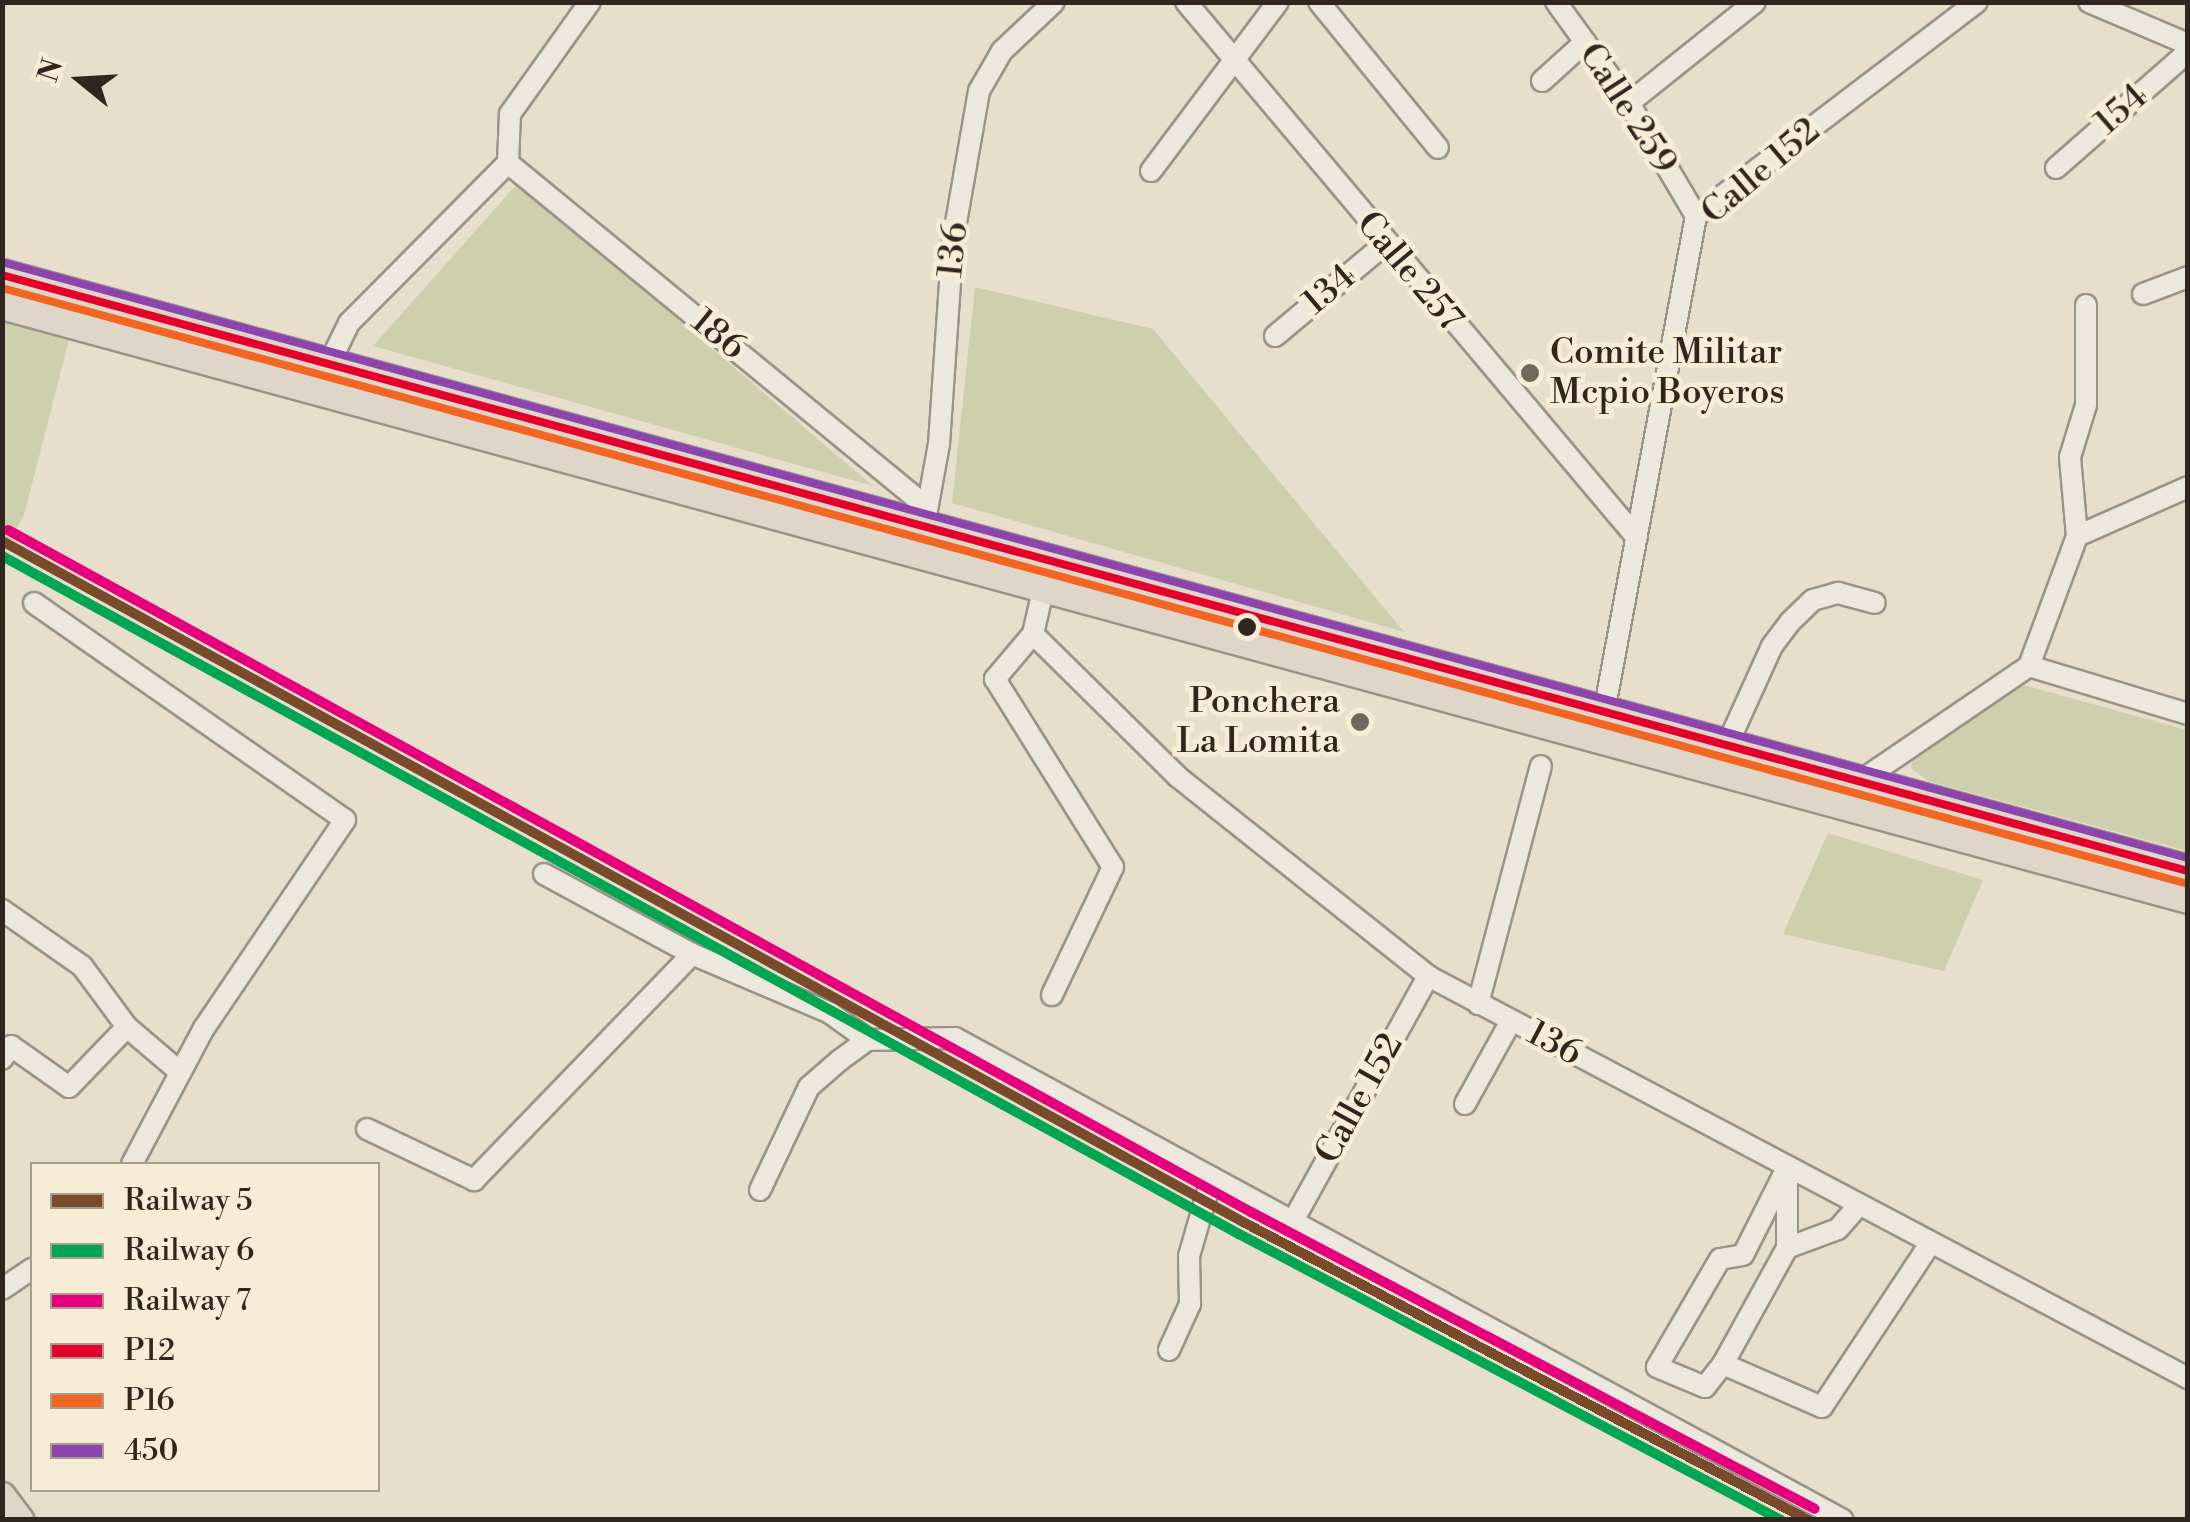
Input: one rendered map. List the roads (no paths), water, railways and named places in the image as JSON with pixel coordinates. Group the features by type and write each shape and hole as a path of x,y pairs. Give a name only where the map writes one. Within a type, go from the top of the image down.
{"highway":[{"path":"2,275 329,364 925,517 1862,780"},
{"path":"2,304 2188,898"},
{"path":"1862,780 1857,781 2188,871"}],"main road":[{"path":"2,1496 21,1520"}],"street":[{"path":"329,364 349,323 508,163 510,114 590,2"},
{"name":"136","path":"925,517 938,444 953,240 980,91 1002,51 1054,2"},
{"name":"Calle 257","path":"1186,2 1385,244 1636,538"},
{"path":"1150,171 1278,2"},
{"path":"1319,2 1438,148"},
{"name":"Calle 259","path":"1556,2 1629,103 1696,216"},
{"path":"1629,103 1755,2"},
{"name":"Calle 152","path":"1605,707 1696,216 1976,2"},
{"path":"2089,2 2188,44"},
{"path":"1542,81 1585,42"},
{"name":"154","path":"2056,168 2188,52"},
{"name":"186","path":"508,163 925,517"},
{"name":"134","path":"1275,336 1385,244"},
{"path":"2143,294 2188,277"},
{"path":"1862,780 2029,666 2076,536 2070,457 2086,405 2086,306"},
{"path":"2076,536 2188,487"},
{"path":"1044,586 1033,634 995,680 1113,867 1052,996"},
{"path":"1728,743 1772,646 1813,600 1838,593 1875,603"},
{"path":"34,602 345,820 180,1072 133,1162"},
{"name":"136","path":"1033,634 1178,778 1428,976 2188,1378"},
{"path":"2029,666 2188,714"},
{"path":"1478,1004 1541,766"},
{"path":"544,874 692,954 830,1013 868,1040 955,1038 1843,1520"},
{"path":"2,910 82,966 127,1027 180,1072"},
{"path":"367,1128 474,1180 692,954"},
{"name":"Calle 152","path":"1292,1221 1428,976"},
{"path":"1465,1104 1511,1021"},
{"path":"2,1058 11,1046 69,1086 127,1027"},
{"path":"760,1190 808,1087 868,1040"},
{"path":"1787,1168 1788,1248 1723,1364 1705,1387 1657,1368 1720,1259 1744,1255 1787,1168"},
{"path":"1169,1350 1190,1304 1189,1256 1212,1177"},
{"path":"1788,1248 1838,1229 1858,1206"},
{"path":"1723,1364 1822,1407 1930,1244"},
{"path":"2,1289 30,1270"}],"rail line":[{"name":"7","path":"8,530 1251,1212 1815,1509"},
{"name":"5","path":"2,541 1245,1223 1808,1520"},
{"name":"6","path":"2,556 1239,1234 1781,1520"}],"place":[{"name":"Comite Militar Mcpio Boyeros","path":"1530,373"},
{"name":"Ponchera La Lomita","path":"1360,722"}]}
